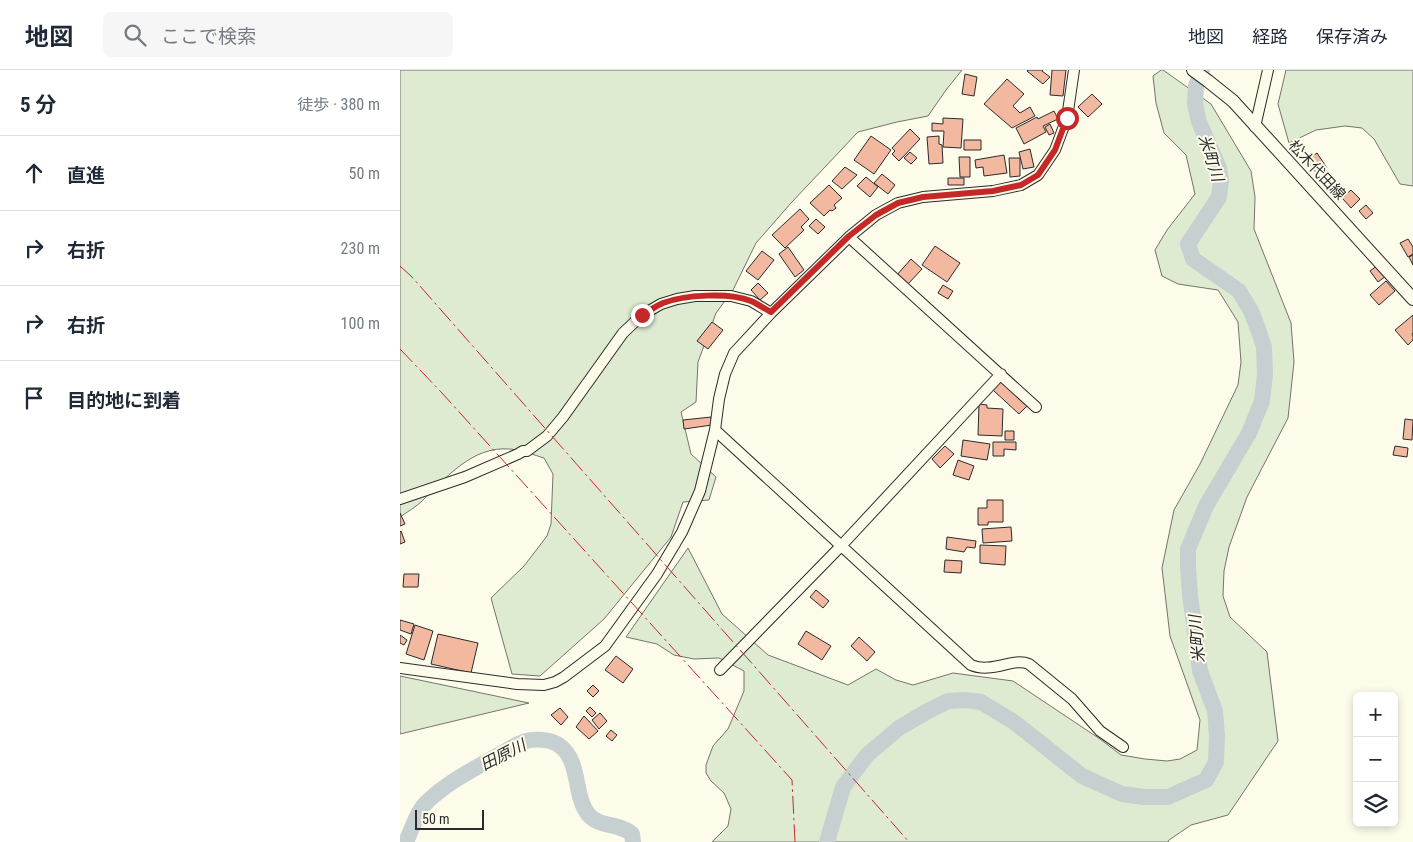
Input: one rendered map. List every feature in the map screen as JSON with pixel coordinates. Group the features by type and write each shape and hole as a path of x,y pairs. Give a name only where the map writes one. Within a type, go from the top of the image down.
{"main road":[{"name":"松木代田線","path":"1192,70 1233,102 1413,299"}],"street":[{"path":"400,668 517,684 544,685 564,677 605,646 657,574 682,532 700,491 715,430 719,399 725,374 734,354 771,312 849,236 876,215 898,203 923,197 993,191 1021,185 1038,175 1055,150 1067,118 1074,70"},
{"path":"1255,127 1268,70"},
{"path":"849,236 1036,407"},
{"path":"400,499 474,473 523,451 527,451 547,436 623,333 642,315 661,304 678,298 695,296 731,296 750,300 771,312"},
{"path":"720,670 841,546 1001,374"},
{"path":"715,430 971,665 985,668 1019,662 1030,664 1072,699 1100,730 1123,747"}],"green space":[{"path":"400,70 962,70 928,116 858,132 756,243 733,290 716,313 698,362 696,402 681,412 691,454 716,477 709,500 683,502 671,537 604,619 540,676 512,674 491,598 524,566 547,536 551,524 553,474 544,458 510,449 496,449 484,452 461,465 420,503 400,517"},
{"path":"1161,70 1211,104 1251,171 1255,197 1254,229 1291,323 1294,362 1288,418 1247,497 1229,547 1224,571 1223,596 1230,617 1267,652 1278,741 1228,815 1191,825 1168,842 712,842 728,826 731,809 724,793 711,781 706,773 706,765 713,746 728,729 744,691 744,671 719,658 694,659 674,655 657,644 626,637 688,548 722,614 768,655 848,685 876,669 896,680 913,685 953,673 1013,681 1121,755 1167,761 1180,759 1197,750 1200,720 1170,636 1162,568 1174,510 1200,464 1238,385 1241,362 1238,322 1218,290 1178,284 1162,276 1155,250 1167,230 1195,194 1186,155 1164,133 1156,103 1153,76"},
{"path":"1286,70 1413,70 1413,186 1400,184 1374,139 1362,128 1345,126 1316,130 1289,143 1278,104"},
{"path":"400,676 529,703 400,734"}],"building":[{"path":"1028,70 1043,70 1050,77 1043,84"},
{"path":"1052,70 1066,70 1063,96 1050,95"},
{"path":"965,74 977,77 974,96 962,94"},
{"path":"1007,79 1024,94 1013,106 1020,113 1030,107 1035,116 1012,128 984,104"},
{"path":"1092,94 1102,104 1088,117 1078,107"},
{"path":"1054,111 1058,119 1043,126 1046,132 1024,144 1016,128"},
{"path":"943,118 963,119 961,148 943,147 944,131 932,131 932,123 943,124"},
{"path":"1050,124 1054,133 1049,135 1045,127"},
{"path":"910,129 920,139 899,161 892,154 895,151 892,148"},
{"path":"871,136 891,150 874,174 854,160"},
{"path":"939,136 939,144 942,145 943,163 929,164 927,137"},
{"path":"964,140 981,140 981,150 964,150"},
{"path":"1030,149 1034,167 1023,169 1019,152"},
{"path":"910,152 917,158 911,164 904,158"},
{"path":"1317,153 1327,168 1317,174 1307,160"},
{"path":"1004,155 1007,173 984,176 983,167 976,168 975,160"},
{"path":"959,157 970,157 970,177 960,177"},
{"path":"1009,158 1020,158 1020,176 1010,177"},
{"path":"845,167 857,175 842,189 832,181"},
{"path":"882,174 895,185 888,194 874,183"},
{"path":"866,177 878,187 870,197 857,186"},
{"path":"948,178 964,178 964,185 948,185"},
{"path":"829,185 842,198 834,205 836,208 832,211 830,210 824,216 810,203"},
{"path":"1351,190 1360,199 1351,208 1342,198"},
{"path":"1366,205 1373,213 1366,219 1359,211"},
{"path":"800,209 809,219 801,227 804,230 785,248 772,235"},
{"path":"816,219 825,227 818,234 809,226"},
{"path":"1408,239 1413,247 1413,254 1408,257 1400,243"},
{"path":"935,246 960,263 947,282 922,265"},
{"path":"788,247 804,270 795,277 779,254"},
{"path":"762,251 774,260 758,280 746,271"},
{"path":"1413,255 1413,265 1409,257"},
{"path":"911,259 922,269 907,285 896,276"},
{"path":"1378,265 1386,276 1378,282 1370,271"},
{"path":"1386,281 1395,291 1379,305 1370,295"},
{"path":"758,283 768,293 760,300 751,290"},
{"path":"943,285 953,291 948,299 938,293"},
{"path":"1413,315 1413,340 1408,345 1395,330"},
{"path":"712,322 723,330 708,349 697,341"},
{"path":"1002,381 1028,405 1019,414 993,390"},
{"path":"979,404 987,405 987,408 1003,409 1002,436 978,435"},
{"path":"711,417 712,425 684,429 683,420"},
{"path":"1405,419 1413,420 1412,440 1403,439"},
{"path":"1005,431 1014,431 1014,440 1005,440"},
{"path":"963,440 990,444 987,460 961,456"},
{"path":"993,442 1016,442 1016,450 1004,449 1004,456 993,456"},
{"path":"945,446 954,454 940,468 932,459"},
{"path":"1395,446 1408,448 1407,457 1393,455"},
{"path":"958,460 974,466 969,480 953,475"},
{"path":"987,500 1003,500 1003,522 988,522 988,525 978,525 978,508 987,508"},
{"path":"400,513 405,524 400,526"},
{"path":"1011,527 1012,541 983,543 982,529"},
{"path":"400,532 405,542 400,544"},
{"path":"947,537 976,541 975,548 967,547 964,552 946,549"},
{"path":"980,545 1006,546 1005,565 980,563"},
{"path":"945,560 962,561 961,573 944,572"},
{"path":"404,574 419,574 418,587 403,587"},
{"path":"816,590 829,601 823,608 810,597"},
{"path":"400,620 414,624 411,634 400,630"},
{"path":"415,625 433,631 424,660 406,654"},
{"path":"806,631 831,646 822,660 798,644"},
{"path":"438,634 478,643 471,673 431,664"},
{"path":"400,635 407,640 404,645 400,643"},
{"path":"859,637 875,652 867,661 851,646"},
{"path":"616,656 633,669 623,683 605,670"},
{"path":"593,685 599,691 593,697 587,691"},
{"path":"590,707 596,713 592,717 586,711"},
{"path":"560,708 568,717 561,725 551,715"},
{"path":"600,713 607,721 599,729 592,720"},
{"path":"584,716 598,731 589,739 576,727"},
{"path":"611,730 617,735 612,741 606,736"}],"waterway":[{"name":"米町川","path":"827,842 843,787 867,755 899,728 948,701 965,700 981,702 1014,722 1082,776 1122,794 1144,797 1168,797 1206,780 1216,762 1217,736 1215,711 1200,671 1190,595 1188,549 1206,506 1249,433 1262,401 1265,374 1264,347 1251,311 1239,291 1193,259 1188,244 1219,197 1221,180 1219,168 1199,122 1195,104 1196,86 1202,70"},
{"name":"田原川","path":"406,842 421,808 440,790 516,745 537,740 557,744 567,753 574,769 583,806 588,814 598,821 627,830 632,834 633,842"}],"power":[{"path":"400,266 412,277 909,842"},
{"path":"400,349 792,780 795,842"}],"route":[{"path":"642,315 661,304 678,298 695,296 731,296 750,300 771,312 849,236 876,215 898,203 923,197 993,191 1021,185 1038,175 1055,150 1067,118"}]}
